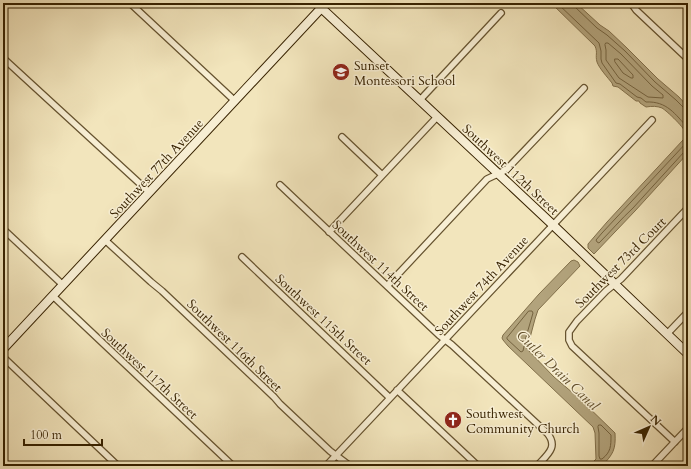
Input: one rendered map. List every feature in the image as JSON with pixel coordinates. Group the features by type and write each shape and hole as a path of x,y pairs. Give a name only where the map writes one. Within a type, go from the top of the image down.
{"main road":[{"name":"Southwest 77th Avenue","path":"3,349 235,100 321,5"},
{"name":"Southwest 112th Street","path":"321,5 437,117 688,354"}],"street":[{"path":"130,3 235,100"},
{"path":"631,3 636,10 688,59"},
{"path":"420,100 501,13"},
{"path":"3,58 149,192"},
{"path":"387,286 487,179 506,170 584,88"},
{"path":"329,232 437,117"},
{"name":"Southwest 74th Avenue","path":"326,466 652,120"},
{"path":"342,137 382,175"},
{"name":"Southwest 114th Street","path":"280,185 547,433 553,443 550,451 537,466"},
{"name":"Southwest 73rd Court","path":"675,442 572,346 569,340 569,332 573,324 606,291 620,280 688,208"},
{"path":"3,229 63,285"},
{"name":"Southwest 116th Street","path":"105,240 168,296 330,451 350,466"},
{"name":"Southwest 115th Street","path":"242,257 390,398"},
{"name":"Southwest 117th Street","path":"52,296 233,466"},
{"path":"667,334 688,312"},
{"path":"3,357 118,466"},
{"path":"397,390 478,466"},
{"path":"652,466 688,428"}],"water":[{"path":"551,3 576,3 600,25 609,31 688,107 688,153 594,254 588,248 588,244 684,139 686,134 680,124 662,108 654,106 646,107 618,87 613,86 596,60 595,46"},
{"path":"574,260 578,262 580,266 538,310 527,349 554,377 580,399 615,433 615,444 613,451 602,466 589,466 596,459 595,433 593,427 508,346 502,338 539,294 571,261"}],"place":[{"name":"Sunset Montessori School","path":"341,72"},
{"name":"Southwest Community Church","path":"453,420"}],"water label":[{"name":"Cutler Drain Canal","path":"558,370"}]}
